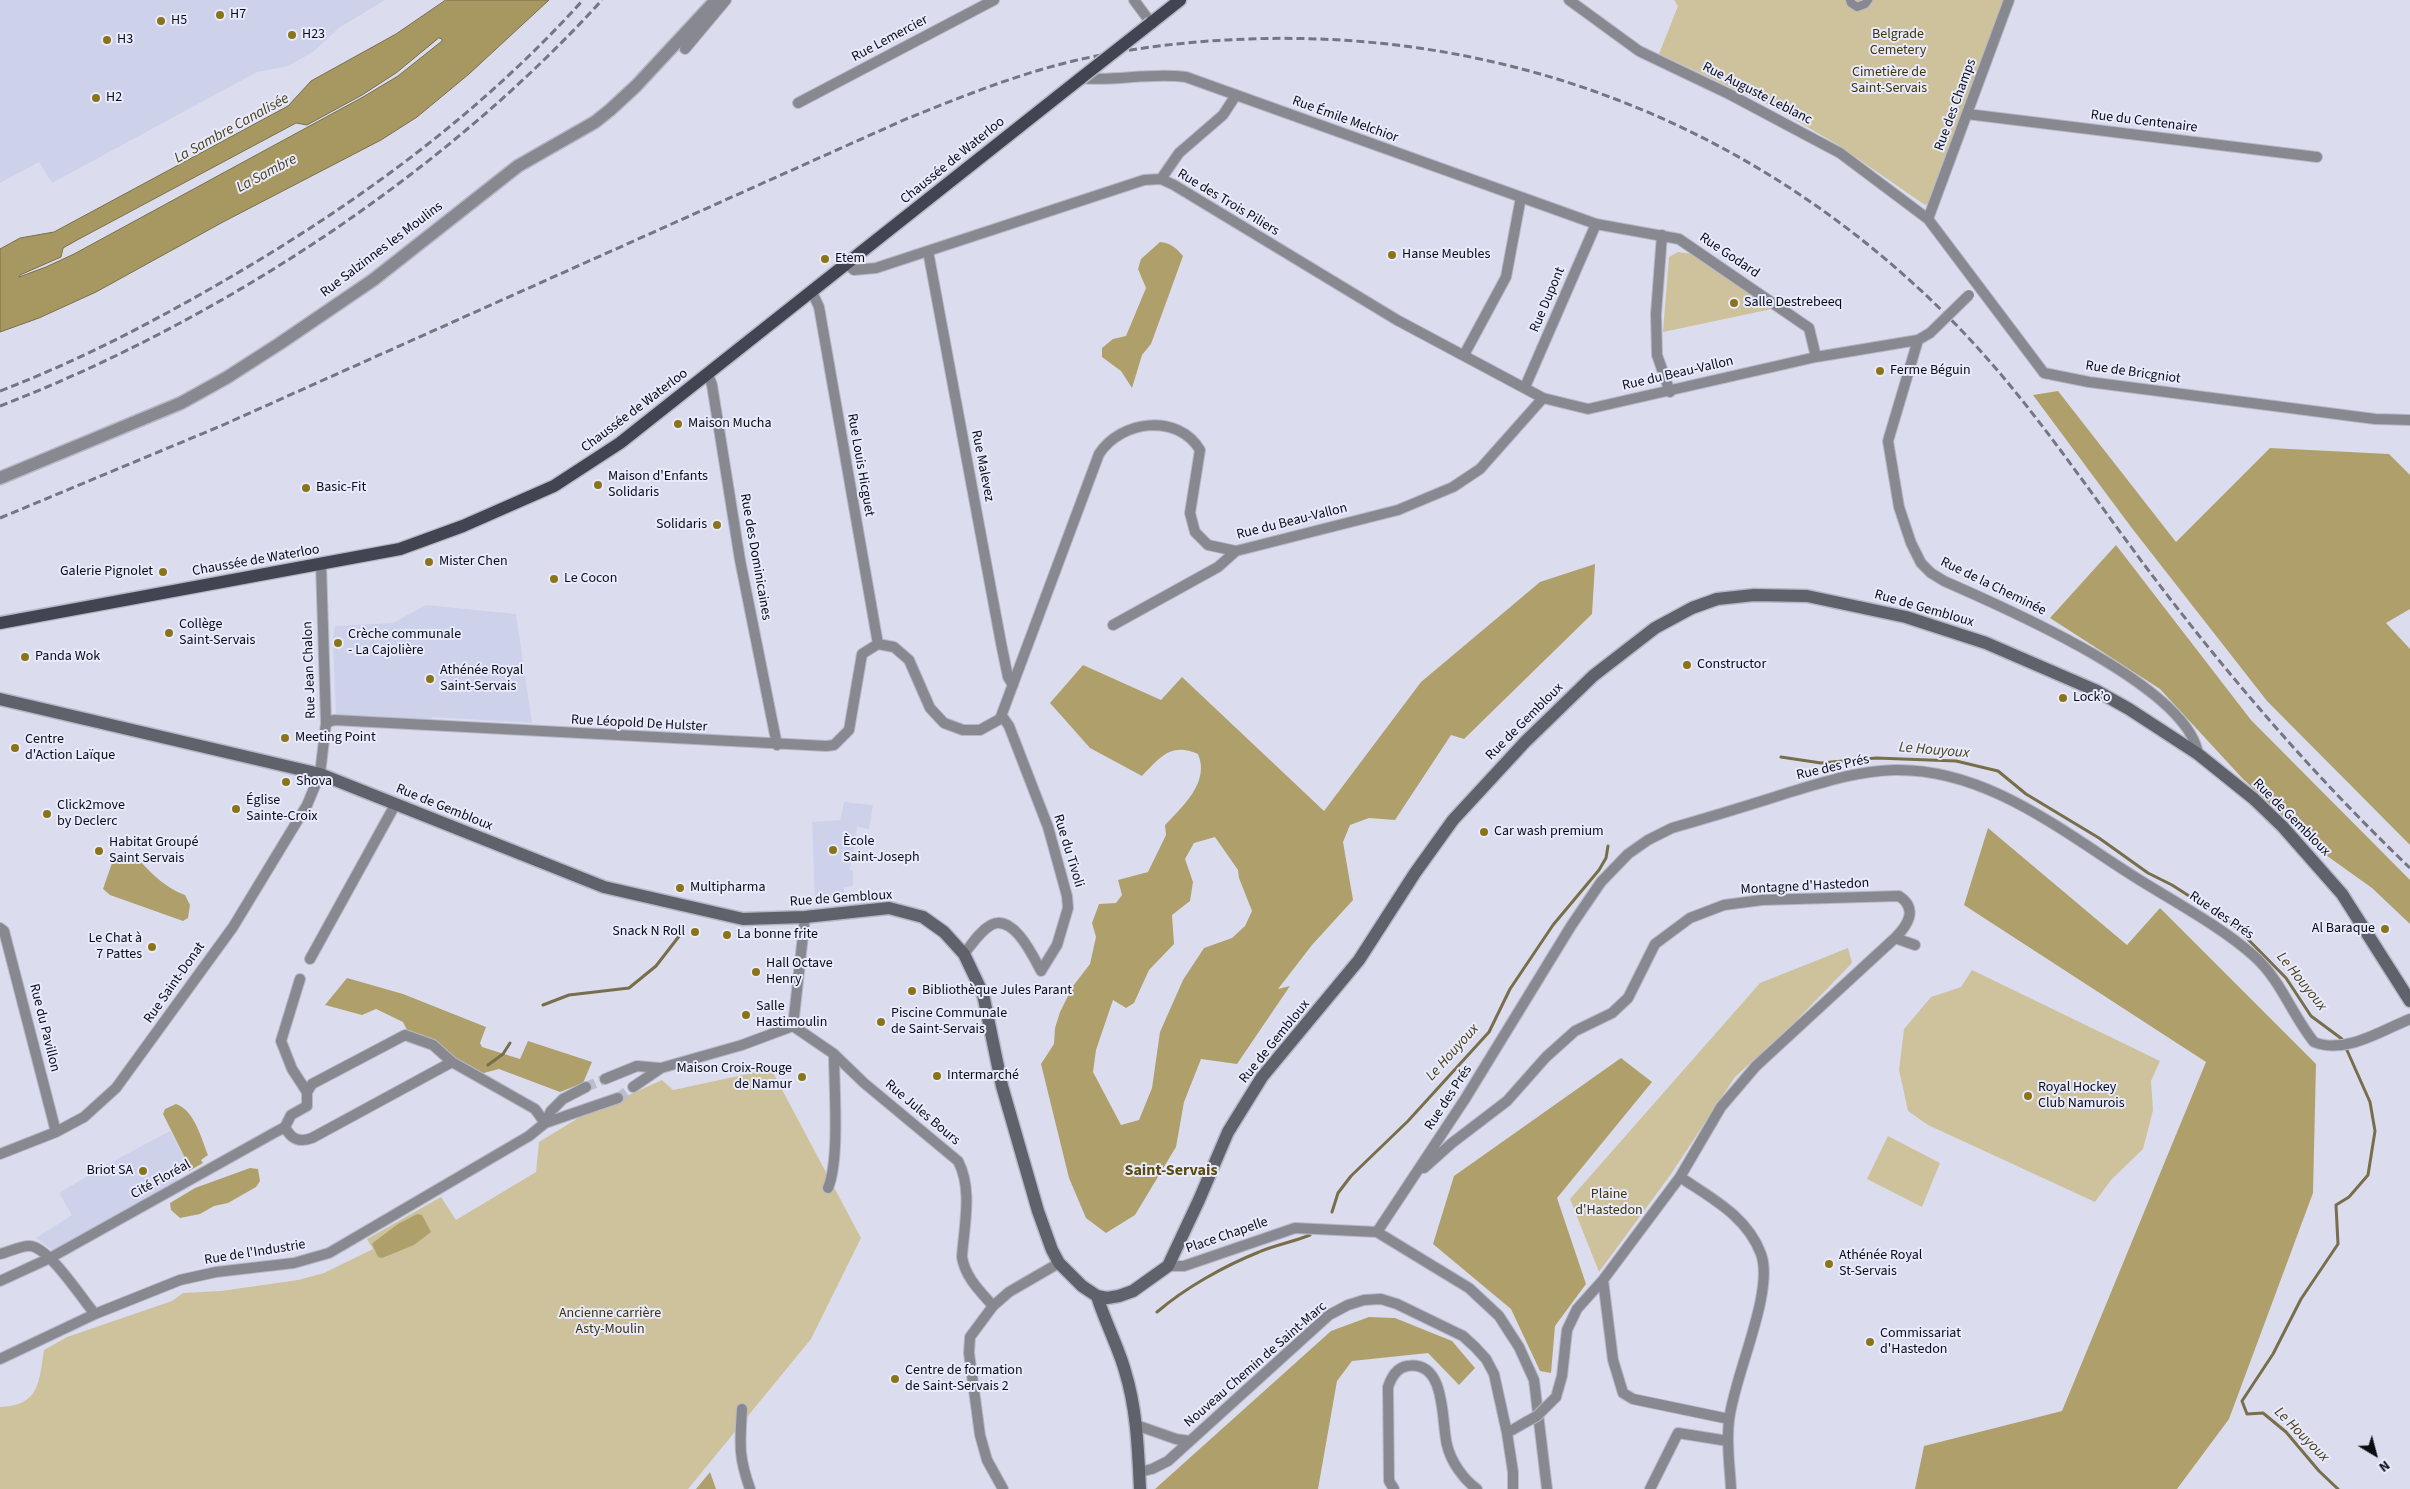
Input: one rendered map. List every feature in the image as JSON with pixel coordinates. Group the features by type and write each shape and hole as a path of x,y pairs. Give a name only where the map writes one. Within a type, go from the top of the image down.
{"main road":[{"name":"Chaussée de Waterloo","path":"0,623 321,564 415,544 554,486 613,448 1180,0"},
{"name":"Rue de Gembloux","path":"1168,1266 1228,1132 1262,1077 1360,960 1414,873 1454,820 1532,736 1593,676 1655,628 1692,608 1717,599 1806,596 1906,617 1986,643 2097,691 2198,754 2269,812 2318,865 2357,916 2410,1000"},
{"name":"Rue de Gembloux","path":"0,699 320,774 604,888 742,919 805,917 889,908 922,917 944,932 964,954 983,994 1002,1086 1038,1211 1059,1263 1082,1286 1098,1296"},
{"path":"1140,1489 1136,1425 1125,1370 1104,1320 1098,1296 1112,1298 1133,1291 1168,1266"}],"street":[{"name":"Rue Salzinnes les Moulins","path":"0,478 181,403 226,378 279,344 373,280 518,166 595,122 632,90 716,0"},
{"path":"685,49 726,0"},
{"name":"Rue Lemercier","path":"798,103 994,0"},
{"path":"1134,0 1151,23"},
{"name":"Rue Auguste Leblanc","path":"1569,0 1639,51 1729,94 1840,153 1928,219"},
{"path":"1850,0 1857,7 1865,4 1868,0"},
{"name":"Rue des Champs","path":"1928,219 2009,0"},
{"name":"Rue Émile Melchior","path":"1081,78 1102,80 1163,74 1186,77 1596,224"},
{"path":"1161,180 1179,152 1222,115 1236,94"},
{"name":"Rue du Centenaire","path":"1967,114 2318,157"},
{"name":"Rue des Trois Piliers","path":"846,264 854,270 876,268 1144,180 1161,180 1174,185 1397,320 1544,398"},
{"path":"1464,355 1506,278 1521,197"},
{"name":"Rue de Bricgniot","path":"1928,219 1978,288 2044,373 2089,382 2355,416 2410,420"},
{"name":"Rue Godard","path":"1596,224 1679,238 1809,328 1816,357"},
{"name":"Rue Dupont","path":"1525,387 1596,224"},
{"path":"1662,235 1656,314 1657,355 1670,392"},
{"name":"Rue Malevez","path":"928,251 1008,677 1013,685"},
{"path":"1918,340 1930,333 1978,288"},
{"name":"Rue Louis Hicguet","path":"812,292 820,308 878,644"},
{"name":"Rue du Beau-Vallon","path":"1002,716 1099,454 1114,436 1142,425 1166,427 1185,432 1194,438 1200,450 1190,513 1195,532 1208,545 1236,551 1398,510 1453,488 1480,469 1544,398 1588,409 1670,392 1816,357 1918,340"},
{"name":"Rue de la Cheminée","path":"1918,340 1888,440 1899,507 1921,563 1931,573 2031,620 2132,677 2180,720 2194,739 2198,754"},
{"name":"Rue des Dominicaines","path":"708,374 712,385 740,560 777,745"},
{"path":"1113,625 1218,567 1236,551"},
{"name":"Rue Jean Chalon","path":"320,774 326,723 321,564"},
{"path":"878,644 894,647 909,660 930,708 944,723 963,730 980,730 991,726 1002,716"},
{"name":"Rue Léopold De Hulster","path":"326,723 334,720 777,745 834,745 849,730 862,654 878,644"},
{"name":"Rue du Tivoli","path":"964,954 992,924 1004,924 1019,933 1041,971 1057,945 1068,908 1067,896 1048,827 1009,726 1002,716"},
{"name":"Rue des Prés","path":"1377,1232 1465,1099 1571,926 1601,882 1628,854 1648,840 1672,828 1842,777 1896,770 1935,773 1956,777 1986,788 2020,804 2206,921 2254,956 2272,975 2314,1042 2325,1047 2352,1043 2410,1019"},
{"name":"Rue Saint-Donat","path":"0,1154 56,1132 84,1117 116,1088 233,926 307,805 320,774"},
{"path":"310,959 395,805"},
{"name":"Montagne d'Hastedon","path":"1410,1183 1452,1143 1507,1101 1546,1057 1575,1031 1612,1013 1628,998 1655,944 1690,918 1724,905 1762,900 1899,896 1907,903 1910,916 1906,926 1756,1066 1722,1107 1680,1177 1603,1280 1577,1309 1567,1330 1562,1376 1556,1397 1537,1416 1507,1433"},
{"path":"632,1087 660,1068 742,1045 793,1026 805,917"},
{"name":"Rue du Pavillon","path":"2,930 56,1132"},
{"path":"1895,938 1915,945"},
{"path":"300,979 281,1042 292,1068 307,1092"},
{"name":"Rue Jules Bours","path":"793,1026 834,1054 864,1082 922,1128 958,1161 965,1174 967,1191 962,1257 963,1267 968,1277 993,1306"},
{"name":"Cité Floréal","path":"0,1281 50,1258 285,1127 291,1115 307,1106 307,1092 312,1084 405,1035 433,1045 452,1062 534,1109 545,1123"},
{"path":"828,1188 832,1179 835,1135 834,1054"},
{"path":"285,1127 294,1139 300,1141 312,1138 452,1062"},
{"path":"605,1079 637,1066 660,1068"},
{"name":"Rue de l'Industrie","path":"545,1123 551,1111 563,1099 586,1087"},
{"name":"Rue de l'Industrie","path":"0,1359 95,1314 180,1280 216,1272 294,1263 329,1253 507,1149 545,1123 618,1098"},
{"path":"1680,1177 1734,1213 1757,1246 1764,1265 1763,1289 1728,1424 1731,1489"},
{"name":"Place Chapelle","path":"1168,1266 1184,1266 1295,1228 1377,1232"},
{"path":"1377,1232 1469,1288 1499,1316 1519,1347 1534,1380 1547,1489"},
{"path":"0,1254 30,1246 38,1249 50,1258 95,1314"},
{"path":"1003,1489 987,1460 980,1435 968,1353 970,1337 993,1306 1009,1292 1059,1263"},
{"path":"1603,1280 1613,1360 1623,1393 1633,1399 1728,1424"},
{"name":"Nouveau Chemin de Saint-Marc","path":"1139,1472 1152,1469 1168,1461 1330,1315 1348,1305 1364,1300 1380,1299 1397,1304 1463,1336 1486,1359 1494,1374 1507,1433 1513,1472 1513,1489"},
{"path":"1394,1489 1389,1481 1388,1388 1391,1377 1405,1366 1416,1365 1426,1369 1434,1379 1439,1392 1447,1445 1453,1460 1470,1484 1478,1489"},
{"path":"742,1409 739,1450 741,1464 750,1489"},
{"name":"Nouveau Chemin de Saint-Marc","path":"1136,1425 1176,1439 1190,1441"},
{"path":"1650,1489 1670,1444 1678,1432 1728,1441"}],"shaded area":[{"path":"0,0 385,0 339,28 313,52 288,66 257,72 52,183 39,162 0,183"},
{"path":"1160,242 1173,246 1183,256 1151,344 1142,355 1132,388 1121,371 1102,357 1102,348 1113,339 1126,336 1146,288 1138,269 1141,259"},
{"path":"2058,391 2176,542 2270,448 2389,454 2410,475 2410,609 2386,623 2410,649 2410,845 2267,701 2131,527 2033,395"},
{"path":"2116,545 2251,720 2410,880 2410,924 2372,888 2323,853 2243,779 2160,689 2050,618"},
{"path":"1595,564 1592,614 1464,739 1451,735 1395,820 1369,818 1350,825 1343,842 1353,900 1312,945 1278,989 1290,986 1237,1064 1201,1059 1184,1102 1176,1147 1135,1215 1106,1233 1086,1218 1069,1178 1041,1064 1054,1044 1055,1028 1060,1012 1073,986 1090,964 1096,937 1092,923 1099,904 1116,903 1122,895 1118,880 1148,872 1166,835 1165,825 1187,802 1198,784 1201,764 1198,754 1180,750 1173,751 1160,758 1142,776 1090,748 1050,703 1083,665 1161,700 1182,677 1324,811 1421,682 1540,582","holes":["1215,837 1238,870 1239,878 1252,911 1245,926 1232,938 1204,948 1183,980 1160,1032 1152,1088 1139,1120 1121,1125 1093,1072 1096,1050 1113,1000 1126,1008 1134,1003 1149,970 1174,944 1172,915 1190,901 1193,882 1185,859 1194,843"]},
{"name":"Athénée Royal Saint-Servais","path":"426,605 516,614 532,723 432,717 431,722 336,716 333,641 335,626 393,623"},
{"name":"Ècole Saint-Joseph","path":"844,802 873,805 869,829 857,827 850,870 853,871 853,886 844,887 844,901 815,903 812,822 840,820"},
{"path":"1988,828 2127,945 2160,908 2316,1064 2313,1193 2229,1419 2177,1489 1915,1489 1924,1446 2062,1411 2206,1062 1964,905"},
{"path":"126,860 140,861 161,881 185,895 190,905 188,918 183,921 110,895 103,889 112,863"},
{"path":"347,978 403,994 486,1027 480,1043 482,1047 520,1059 528,1041 592,1062 583,1083 560,1092 499,1069 480,1074 407,1030 403,1022 376,1009 362,1015 325,1005"},
{"path":"1621,1058 1652,1082 1557,1198 1586,1284 1555,1326 1551,1373 1540,1371 1511,1309 1433,1244 1454,1176"},
{"path":"176,1104 183,1108 193,1119 208,1155 201,1160 203,1163 189,1171 185,1163 187,1162 163,1114 165,1109"},
{"path":"170,1131 187,1162 173,1170 178,1180 52,1250 36,1238 72,1215 59,1193 106,1165"},
{"path":"250,1168 258,1169 260,1181 256,1187 228,1203 214,1206 200,1214 180,1218 171,1210 170,1203 195,1188"},
{"path":"417,1214 422,1215 431,1232 414,1245 382,1258 378,1257 372,1244 398,1224"},
{"path":"1369,1317 1395,1318 1452,1341 1475,1368 1459,1385 1428,1353 1352,1361 1337,1381 1318,1489 1155,1489 1331,1331"},
{"path":"710,1472 716,1489 696,1489"}],"green space":[{"name":"Cimetière de Saint-Servais","path":"1674,0 2007,0 1929,203 1925,205 1838,145 1777,109 1659,54 1678,6"},
{"path":"1678,252 1692,254 1772,309 1663,332 1669,257"},
{"name":"Plaine d'Hastedon","path":"1848,948 1852,963 1793,1024 1735,1077 1671,1174 1599,1272 1570,1199 1760,983"},
{"name":"Royal Hockey Club Namurois","path":"1972,970 2160,1061 2151,1081 2153,1110 2143,1149 2111,1180 2095,1202 1928,1125 1908,1111 1899,1070 1904,1029 1931,997 1961,987"},
{"name":"Ancienne carrière Asty-Moulin","path":"771,1069 861,1238 811,1339 688,1489 0,1489 0,1407 13,1406 30,1397 35,1390 41,1372 44,1350 67,1337 172,1301 183,1293 221,1291 298,1280 324,1273 373,1249 367,1239 441,1197 456,1220 536,1172 539,1142 580,1117 662,1080 673,1090"},
{"path":"1888,1136 1940,1163 1922,1207 1867,1179"}],"water":[{"name":"La Sambre","path":"446,0 549,0 469,74 417,117 381,140 223,222 96,292 39,318 0,332 0,249 20,238 54,232 288,106 311,81 396,34","holes":["439,38 442,41 398,76 363,97 74,254 19,277 61,257 63,248 79,239 296,123 307,125 362,95 396,73"]}],"waterway":[{"name":"Le Houyoux","path":"1781,757 1821,763 1876,758 1956,761 1998,771 2026,794 2099,838 2148,873 2172,885 2233,924 2286,978 2311,1016 2342,1039 2370,1102 2375,1131 2368,1175 2349,1197 2336,1205 2338,1244 2301,1299 2273,1354 2242,1401 2247,1414 2263,1413 2286,1432 2319,1471 2338,1489"},
{"name":"Le Houyoux","path":"1332,1212 1338,1193 1351,1176 1408,1121 1489,1032 1510,989 1553,925 1599,870 1606,858 1608,846"},
{"name":"Le Houyoux","path":"543,1005 569,995 629,988 656,966 680,935"},
{"path":"488,1065 503,1054 510,1043"},
{"name":"Le Houyoux","path":"1157,1312 1192,1286 1232,1264 1265,1250 1310,1235"}],"tunnel":[{"path":"586,1087 605,1079"},
{"path":"618,1098 633,1087"}],"railway":[{"path":"0,391 60,366 148,323 234,275 328,216 419,151 462,116 545,41 583,0"},
{"path":"0,406 83,371 165,331 245,286 324,236 400,183 472,125 540,64 602,0"},
{"path":"0,518 223,425 906,119 1030,73 1116,52 1182,43 1226,40 1350,41 1449,53 1545,75 1638,108 1727,150 1811,202 1890,263 1964,333 2016,392 2158,583 2217,658 2310,766 2410,868"}],"place":[{"name":"H7","path":"220,15"},
{"name":"H5","path":"161,21"},
{"name":"H23","path":"292,35"},
{"name":"H3","path":"107,40"},
{"name":"H2","path":"96,98"},
{"name":"Hanse Meubles","path":"1392,255"},
{"name":"Etem","path":"825,259"},
{"name":"Salle Destrebeeq","path":"1734,303"},
{"name":"Ferme Béguin","path":"1880,371"},
{"name":"Maison Mucha","path":"678,424"},
{"name":"Maison d'Enfants Solidaris","path":"598,485"},
{"name":"Basic-Fit","path":"306,488"},
{"name":"Solidaris","path":"717,525"},
{"name":"Mister Chen","path":"429,562"},
{"name":"Galerie Pignolet","path":"163,572"},
{"name":"Le Cocon","path":"554,579"},
{"name":"Collège Saint-Servais","path":"169,633"},
{"name":"Crèche communale - La Cajolière","path":"338,643"},
{"name":"Panda Wok","path":"25,657"},
{"name":"Constructor","path":"1687,665"},
{"name":"Athénée Royal Saint-Servais","path":"430,679"},
{"name":"Lock’o","path":"2063,698"},
{"name":"Meeting Point","path":"285,738"},
{"name":"Centre d'Action Laïque","path":"15,748"},
{"name":"Shova","path":"286,782"},
{"name":"Église Sainte-Croix","path":"236,809"},
{"name":"Click2move by Declerc","path":"47,814"},
{"name":"Car wash premium","path":"1484,832"},
{"name":"Ècole Saint-Joseph","path":"833,850"},
{"name":"Habitat Groupé Saint Servais","path":"99,851"},
{"name":"Multipharma","path":"680,888"},
{"name":"Al Baraque","path":"2385,929"},
{"name":"Snack N Roll","path":"695,932"},
{"name":"La bonne frite","path":"727,935"},
{"name":"Le Chat à 7 Pattes","path":"152,947"},
{"name":"Hall Octave Henry","path":"756,972"},
{"name":"Bibliothèque Jules Parant","path":"912,991"},
{"name":"Salle Hastimoulin","path":"746,1015"},
{"name":"Piscine Communale de Saint-Servais","path":"881,1022"},
{"name":"Intermarché","path":"937,1076"},
{"name":"Maison Croix-Rouge de Namur","path":"802,1077"},
{"name":"Royal Hockey Club Namurois","path":"2028,1096"},
{"name":"Briot SA","path":"143,1171"},
{"name":"Athénée Royal St-Servais","path":"1829,1264"},
{"name":"Commissariat d'Hastedon","path":"1870,1342"},
{"name":"Centre de formation de Saint-Servais 2","path":"895,1379"}],"district":[{"name":"Saint-Servais","path":"1171,1171"}],"park label":[{"name":"Belgrade Cemetery","path":"1898,43"}],"water label":[{"name":"La Sambre Canalisée","path":"232,129"}]}
